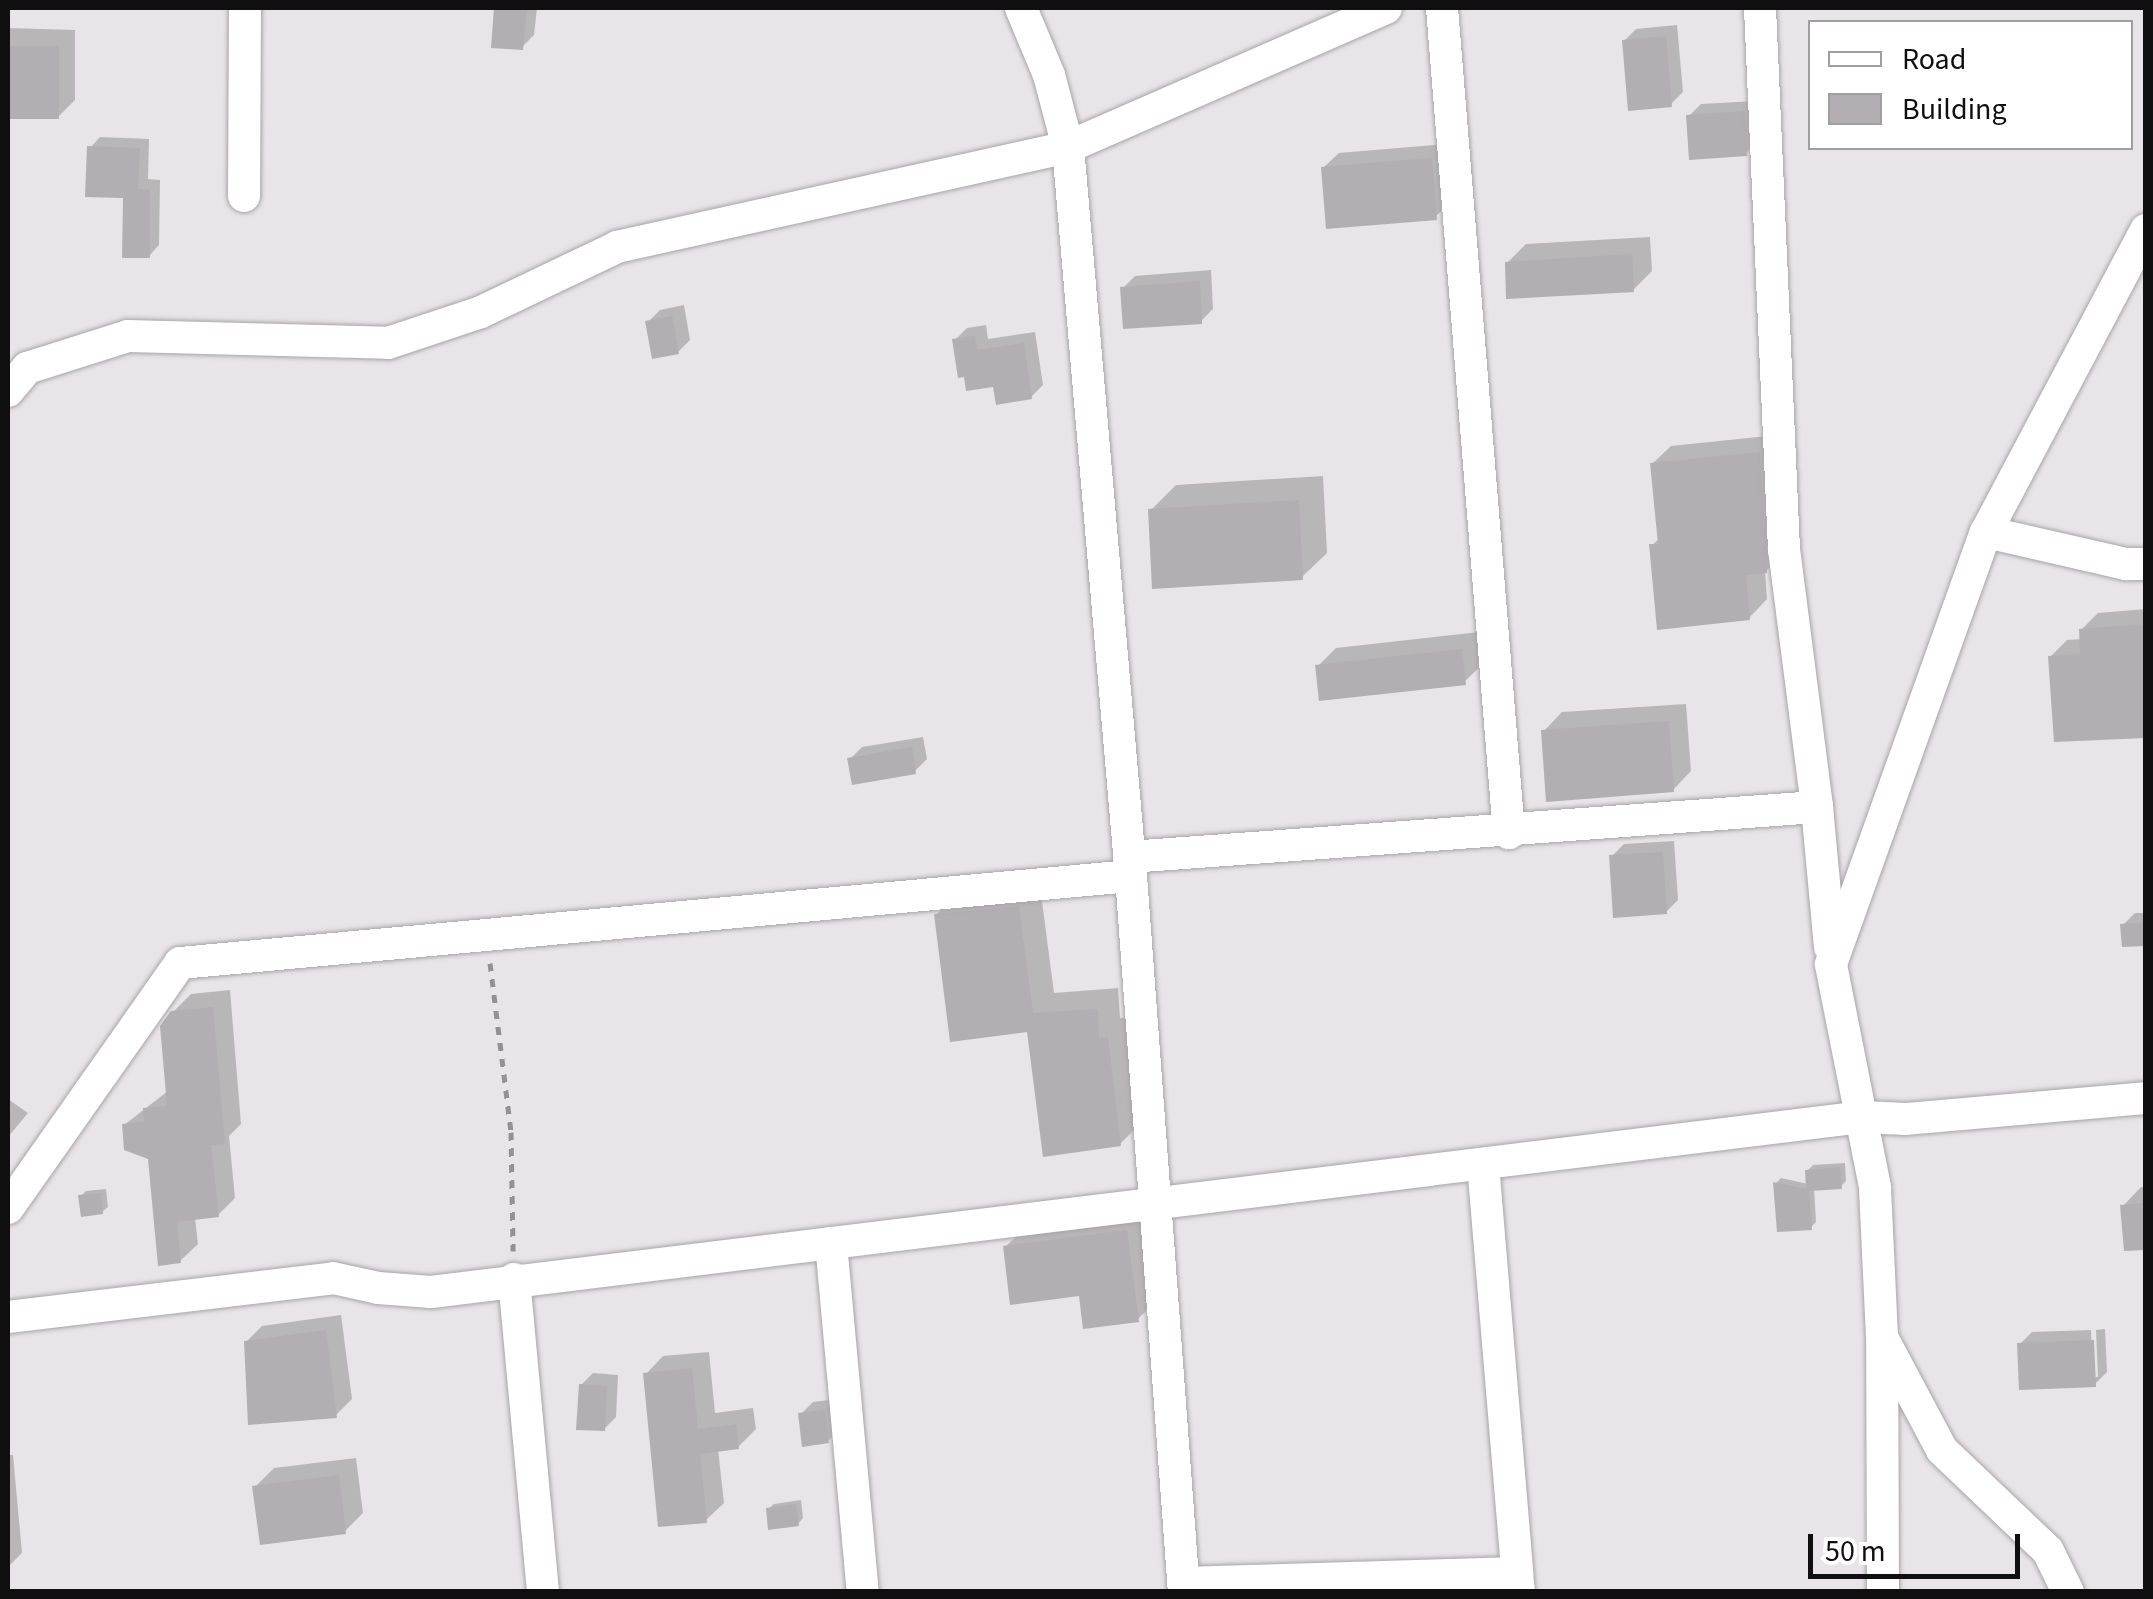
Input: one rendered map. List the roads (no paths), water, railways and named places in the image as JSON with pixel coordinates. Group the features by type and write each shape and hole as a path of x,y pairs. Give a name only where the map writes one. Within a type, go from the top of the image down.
{"street":[{"path":"244,196 245,8"},
{"path":"1022,8 1049,75 1068,147 1130,866 1183,1587 1518,1582 1483,1164"},
{"path":"8,391 27,368 128,336 388,343 481,312 618,247 1068,147 1386,8"},
{"path":"1442,8 1509,833"},
{"path":"1760,8 1784,549 1817,807 1831,964 1875,1187 1882,1338 1883,1592"},
{"path":"1831,964 1986,532 2146,230"},
{"path":"1986,532 2126,564 2146,564"},
{"path":"8,1208 180,964 1130,866 1817,807"},
{"path":"8,1317 333,1278 378,1288 431,1292 1864,1117 1906,1119 2146,1098"},
{"path":"831,1243 863,1592"},
{"path":"514,1279 543,1592"},
{"path":"1882,1338 1942,1450 2048,1551 2068,1592"}]}
